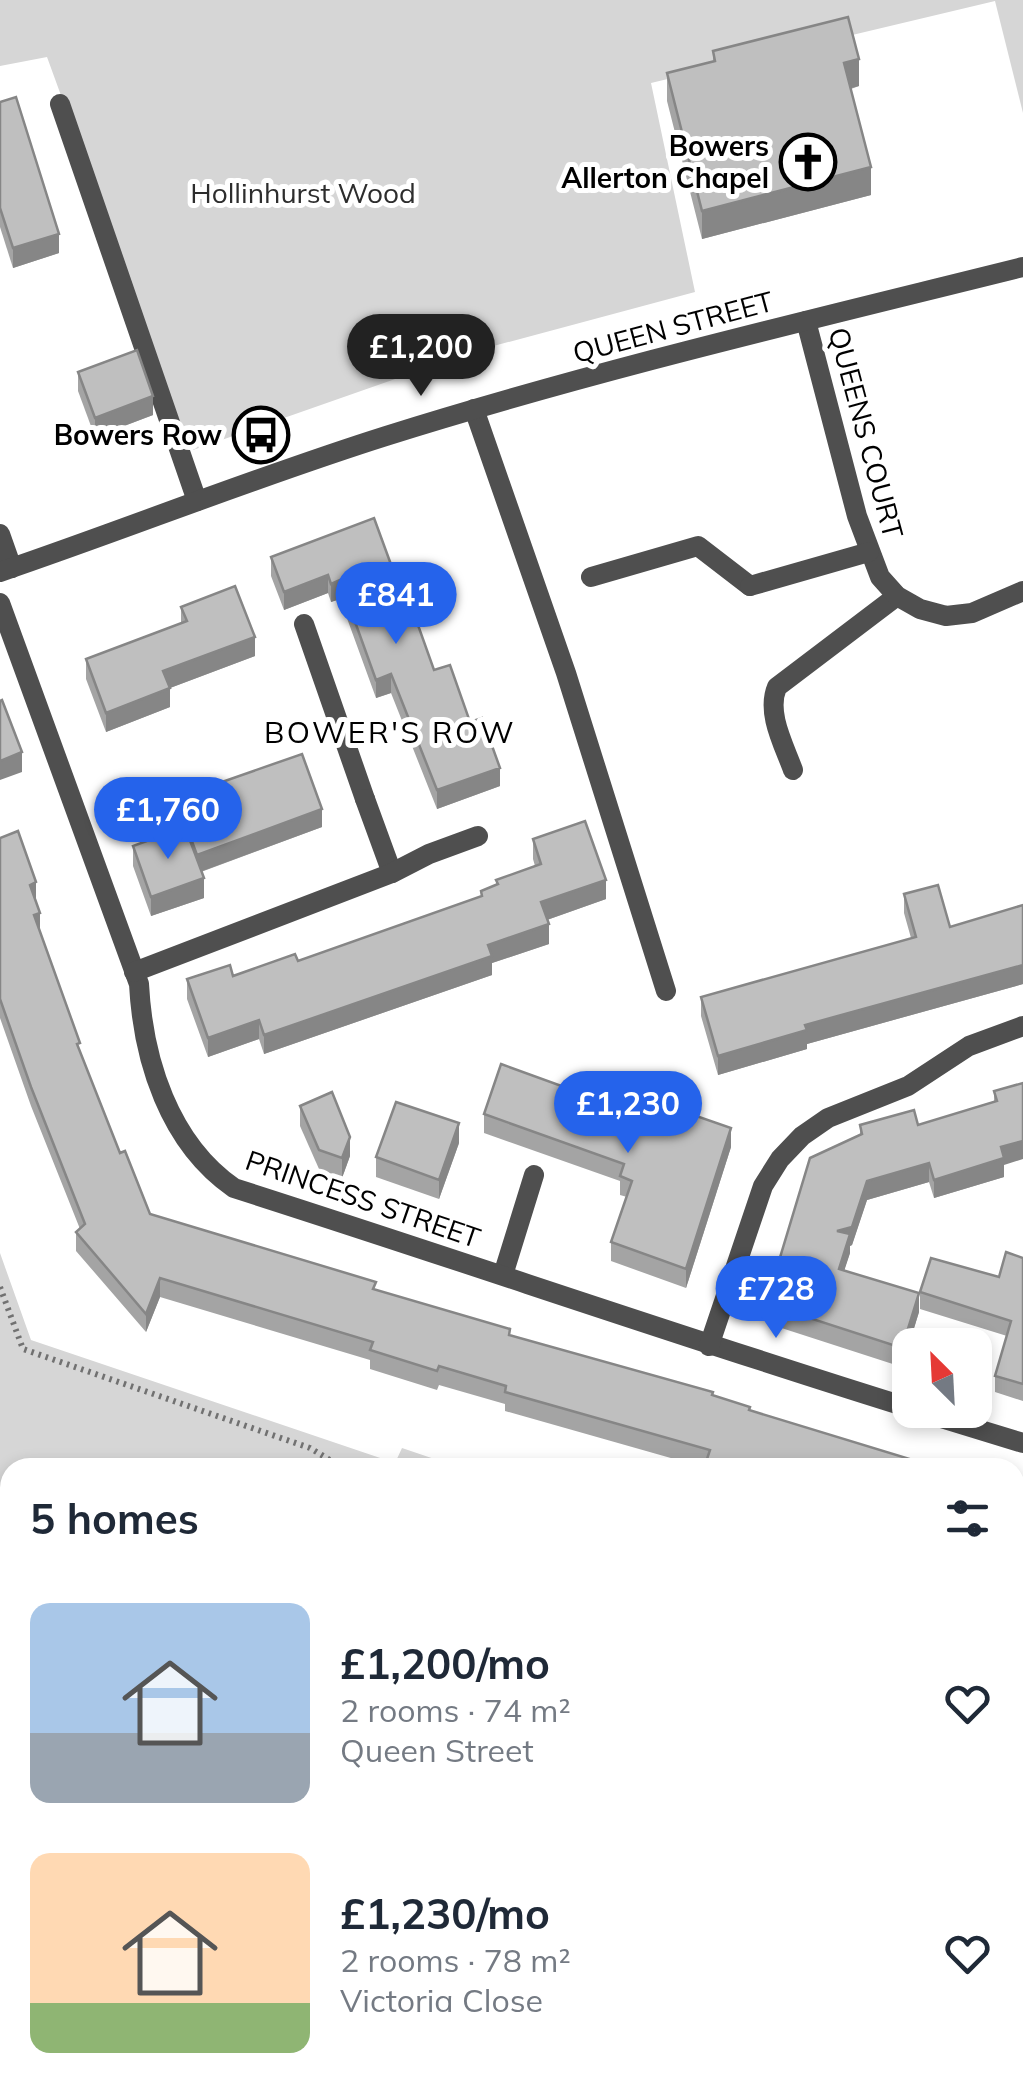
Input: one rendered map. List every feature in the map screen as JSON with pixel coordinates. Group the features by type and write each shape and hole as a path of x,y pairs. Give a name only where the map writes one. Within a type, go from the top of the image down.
{"street":[{"path":"60,104 197,501"},
{"name":"QUEEN STREET","path":"6,570 383,437 474,409 806,320 1023,267"},
{"name":"QUEENS COURT","path":"806,320 869,552 880,577 897,596"},
{"path":"474,409 566,673 666,991"},
{"path":"0,534 6,570"},
{"path":"590,577 698,546 750,586 869,552"},
{"path":"793,770 774,715 778,687 897,596 920,610 946,616 972,613 1023,592"},
{"name":"PRINCESS STREET","path":"0,603 139,984 142,1029 158,1079 178,1128 212,1172 234,1188 892,1403"},
{"path":"304,624 392,873"},
{"path":"134,972 478,836"},
{"path":"709,1346 763,1186 780,1159 802,1136 828,1118 908,1086 970,1046 1023,1026"},
{"path":"503,1275 534,1175"},
{"name":"PRINCESS STREET","path":"974,1428 1023,1443"}],"path":[{"path":"0,1287 23,1349 310,1448 326,1458"}],"green space":[{"name":"Hollinhurst Wood","path":"0,0 1023,0 1023,113 995,1 651,83 695,292 475,351 193,450 47,57 0,66"},
{"path":"0,1253 31,1340 380,1458 0,1458"},
{"path":"402,1448 431,1458 397,1458"}],"building":[{"path":"848,17 859,59 844,63 871,167 702,211 667,73 715,61 713,51"},
{"path":"16,97 59,234 13,248 0,208 0,102"},
{"path":"137,350 153,396 95,418 78,372"},
{"path":"374,518 393,570 398,569 434,670 450,665 470,722 482,718 500,768 437,790 391,674 376,680 340,580 331,584 328,575 284,592 271,557"},
{"path":"235,586 255,637 163,671 170,688 106,713 86,659 187,621 181,607"},
{"path":"0,701 22,752 0,761"},
{"path":"302,754 322,809 197,855 176,798"},
{"path":"585,821 606,880 541,902 549,924 488,945 492,956 264,1035 259,1020 208,1038 187,979 230,965 233,976 295,954 298,961 482,896 481,891 498,884 496,880 541,864 533,839"},
{"path":"185,827 204,878 151,897 133,846"},
{"path":"18,831 36,882 30,885 40,913 34,915 80,1043 77,1044 120,1153 125,1151 150,1214 376,1282 373,1289 510,1329 509,1335 713,1392 712,1395 750,1407 749,1410 906,1458 707,1458 710,1450 505,1392 506,1386 439,1366 437,1371 370,1350 373,1342 160,1278 146,1314 76,1232 85,1224 0,999 0,838"},
{"path":"938,885 950,927 1023,905 1023,965 805,1025 807,1030 718,1056 701,997 916,937 904,894"},
{"path":"501,1064 633,1112 639,1096 731,1128 686,1269 611,1242 632,1181 620,1176 624,1164 484,1114"},
{"path":"1023,1083 1023,1141 1001,1147 1004,1158 934,1180 929,1163 867,1181 852,1227 837,1231 850,1234 839,1269 919,1293 908,1328 892,1328 892,1345 766,1304 810,1158 862,1134 860,1125 914,1110 918,1125 997,1101 994,1091"},
{"path":"332,1092 350,1137 342,1158 319,1150 300,1106"},
{"path":"396,1102 459,1123 439,1180 376,1157"},
{"path":"1006,1252 1023,1258 1023,1384 995,1376 1011,1321 920,1292 931,1258 999,1277"}],"place":[{"name":"Bowers Allerton Chapel","path":"808,162"},
{"name":"Bowers Row","path":"261,435"}],"district":[{"name":"BOWER'S ROW","path":"390,733"}]}
